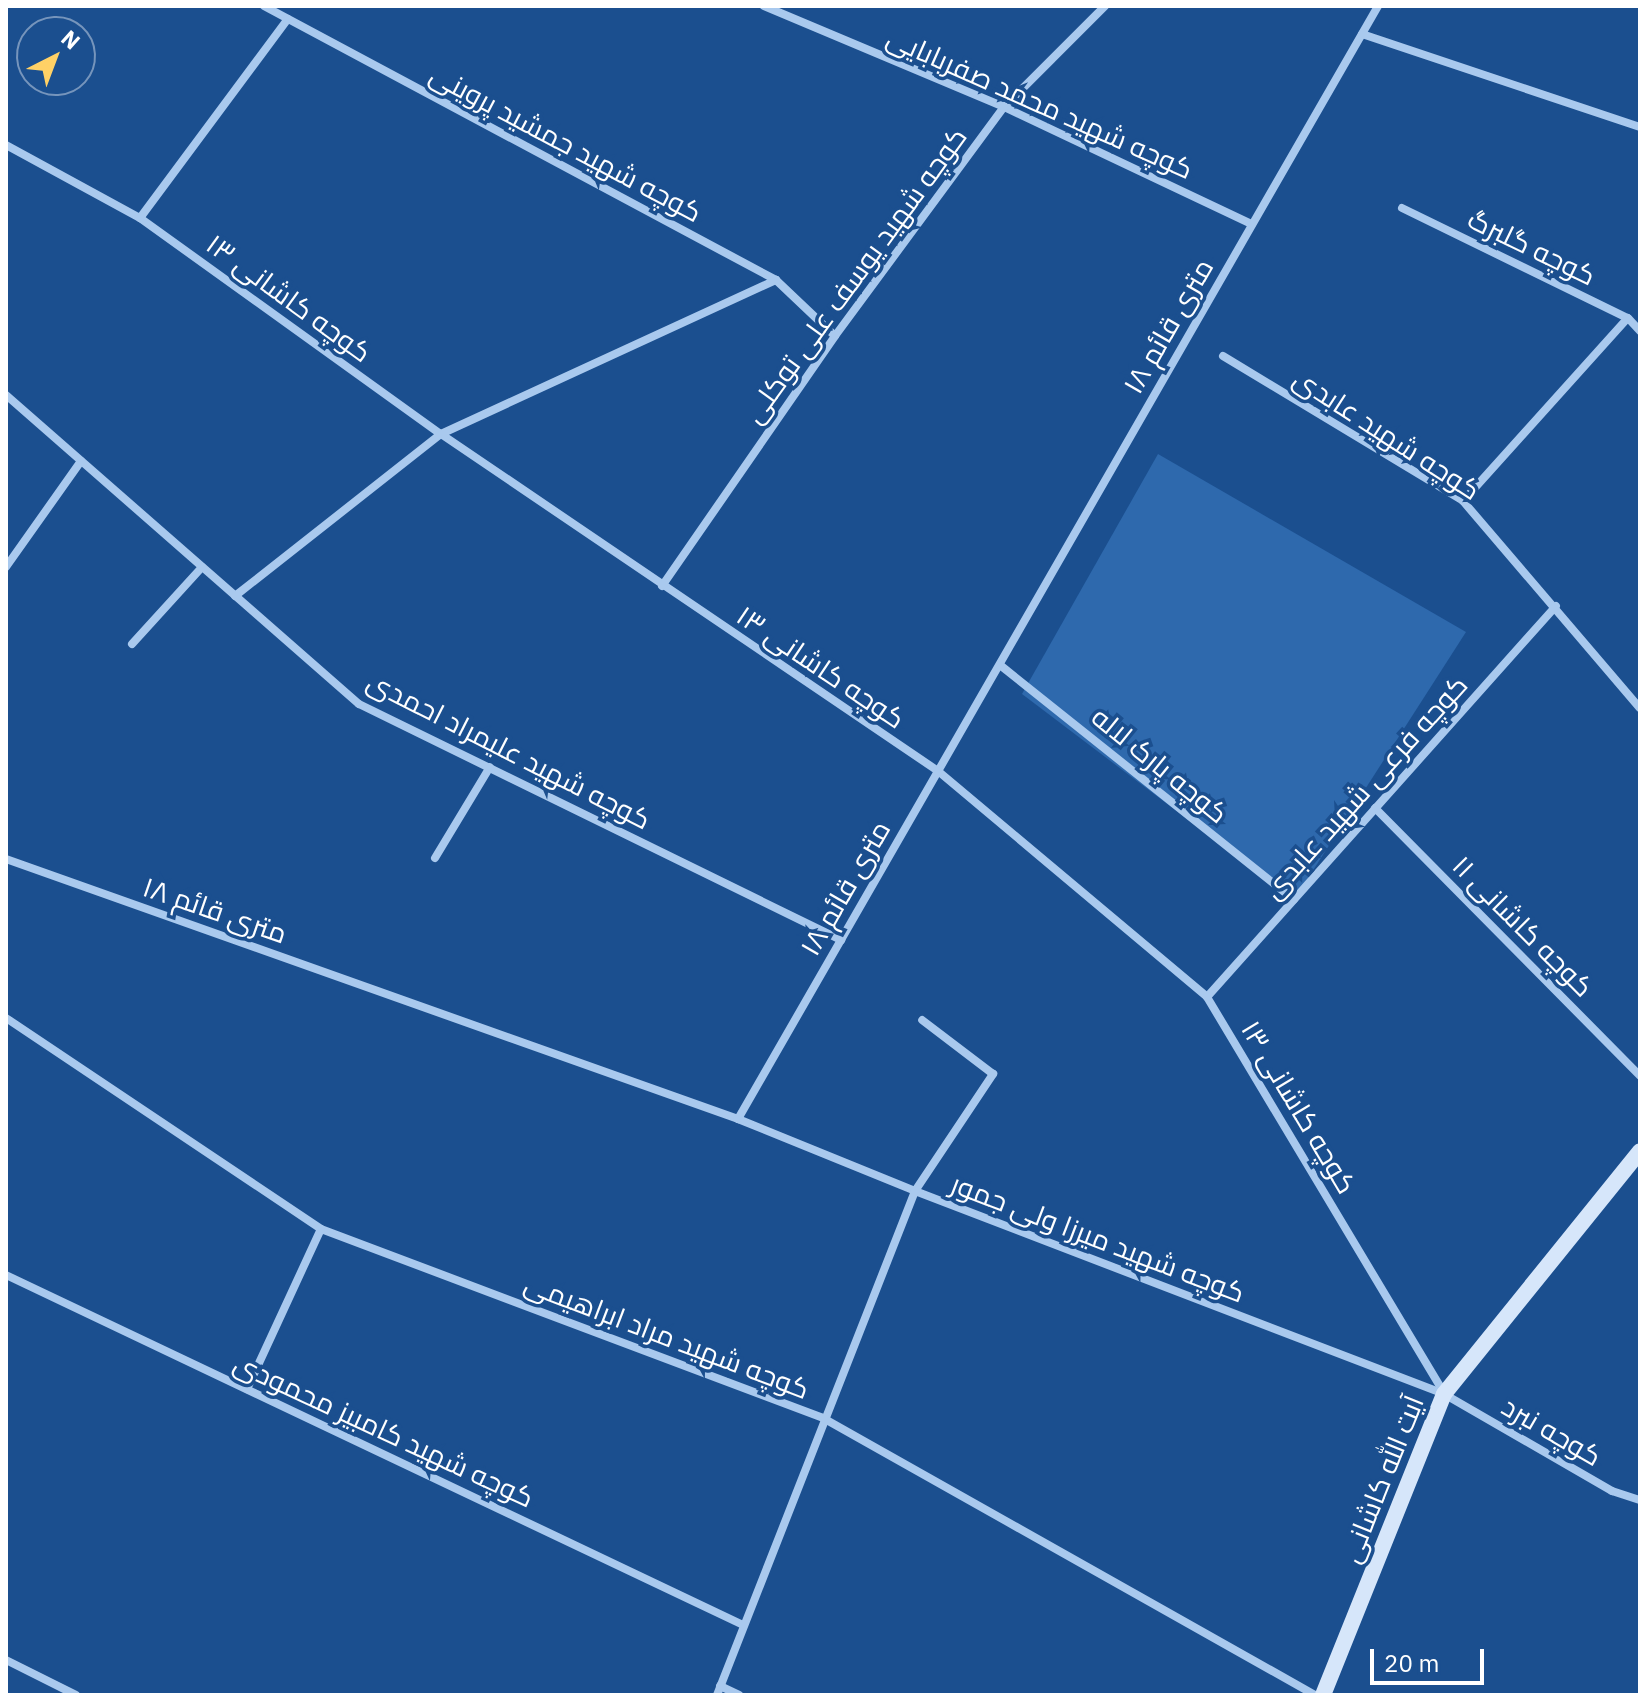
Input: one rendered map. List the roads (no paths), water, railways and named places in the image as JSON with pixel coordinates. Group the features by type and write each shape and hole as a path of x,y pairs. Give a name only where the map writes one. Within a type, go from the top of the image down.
{"main road":[{"name":"آیت الله کاشانی","path":"1323,1695 1444,1394 1640,1151"}],"street":[{"name":"کوچه شهید جمشید پروینی","path":"264,6 776,280 835,336"},
{"name":"کوچه شهید محمد صفربابایی","path":"764,6 1004,107 1252,224"},
{"name":"کوچه شهید یوسف علی توکلی","path":"662,586 835,336 1004,107 1105,6"},
{"name":"۱۸ متری قائم","path":"6,859 738,1119 1378,6"},
{"path":"140,218 288,19"},
{"path":"1362,34 1640,127"},
{"name":"کوچه کاشانی ۱۳","path":"6,145 140,218 441,434 938,771 1207,997 1444,1394"},
{"name":"کوچه گلبرگ","path":"1402,208 1628,318 1640,331"},
{"path":"235,596 441,434 776,280"},
{"path":"1463,501 1628,318"},
{"name":"کوچه شهید عابدی","path":"1223,356 1463,501 1556,606 1640,708"},
{"name":"کوچه شهید علیمراد احمدی","path":"6,395 359,704 841,940"},
{"path":"6,567 81,461"},
{"path":"132,644 202,567"},
{"name":"کوچه فرعی شهید عابدی","path":"1207,997 1556,606"},
{"name":"کوچه پارک لاله","path":"1000,665 1294,900"},
{"path":"435,858 490,767"},
{"name":"کوچه کاشانی ۱۱","path":"1375,808 1640,1076"},
{"name":"کوچه شهید مراد ابراهیمی","path":"6,1018 321,1229 823,1418 1315,1695"},
{"path":"739,1695 718,1690 915,1191 993,1074 922,1020"},
{"name":"کوچه شهید میرزا ولی جمور","path":"738,1119 915,1191 1444,1394"},
{"path":"247,1389 321,1229"},
{"name":"کوچه شهید کامبیز محمودی","path":"6,1275 743,1625"},
{"name":"کوچه نبرد","path":"1444,1394 1612,1491 1640,1500"},
{"path":"6,1660 75,1695"}]}
